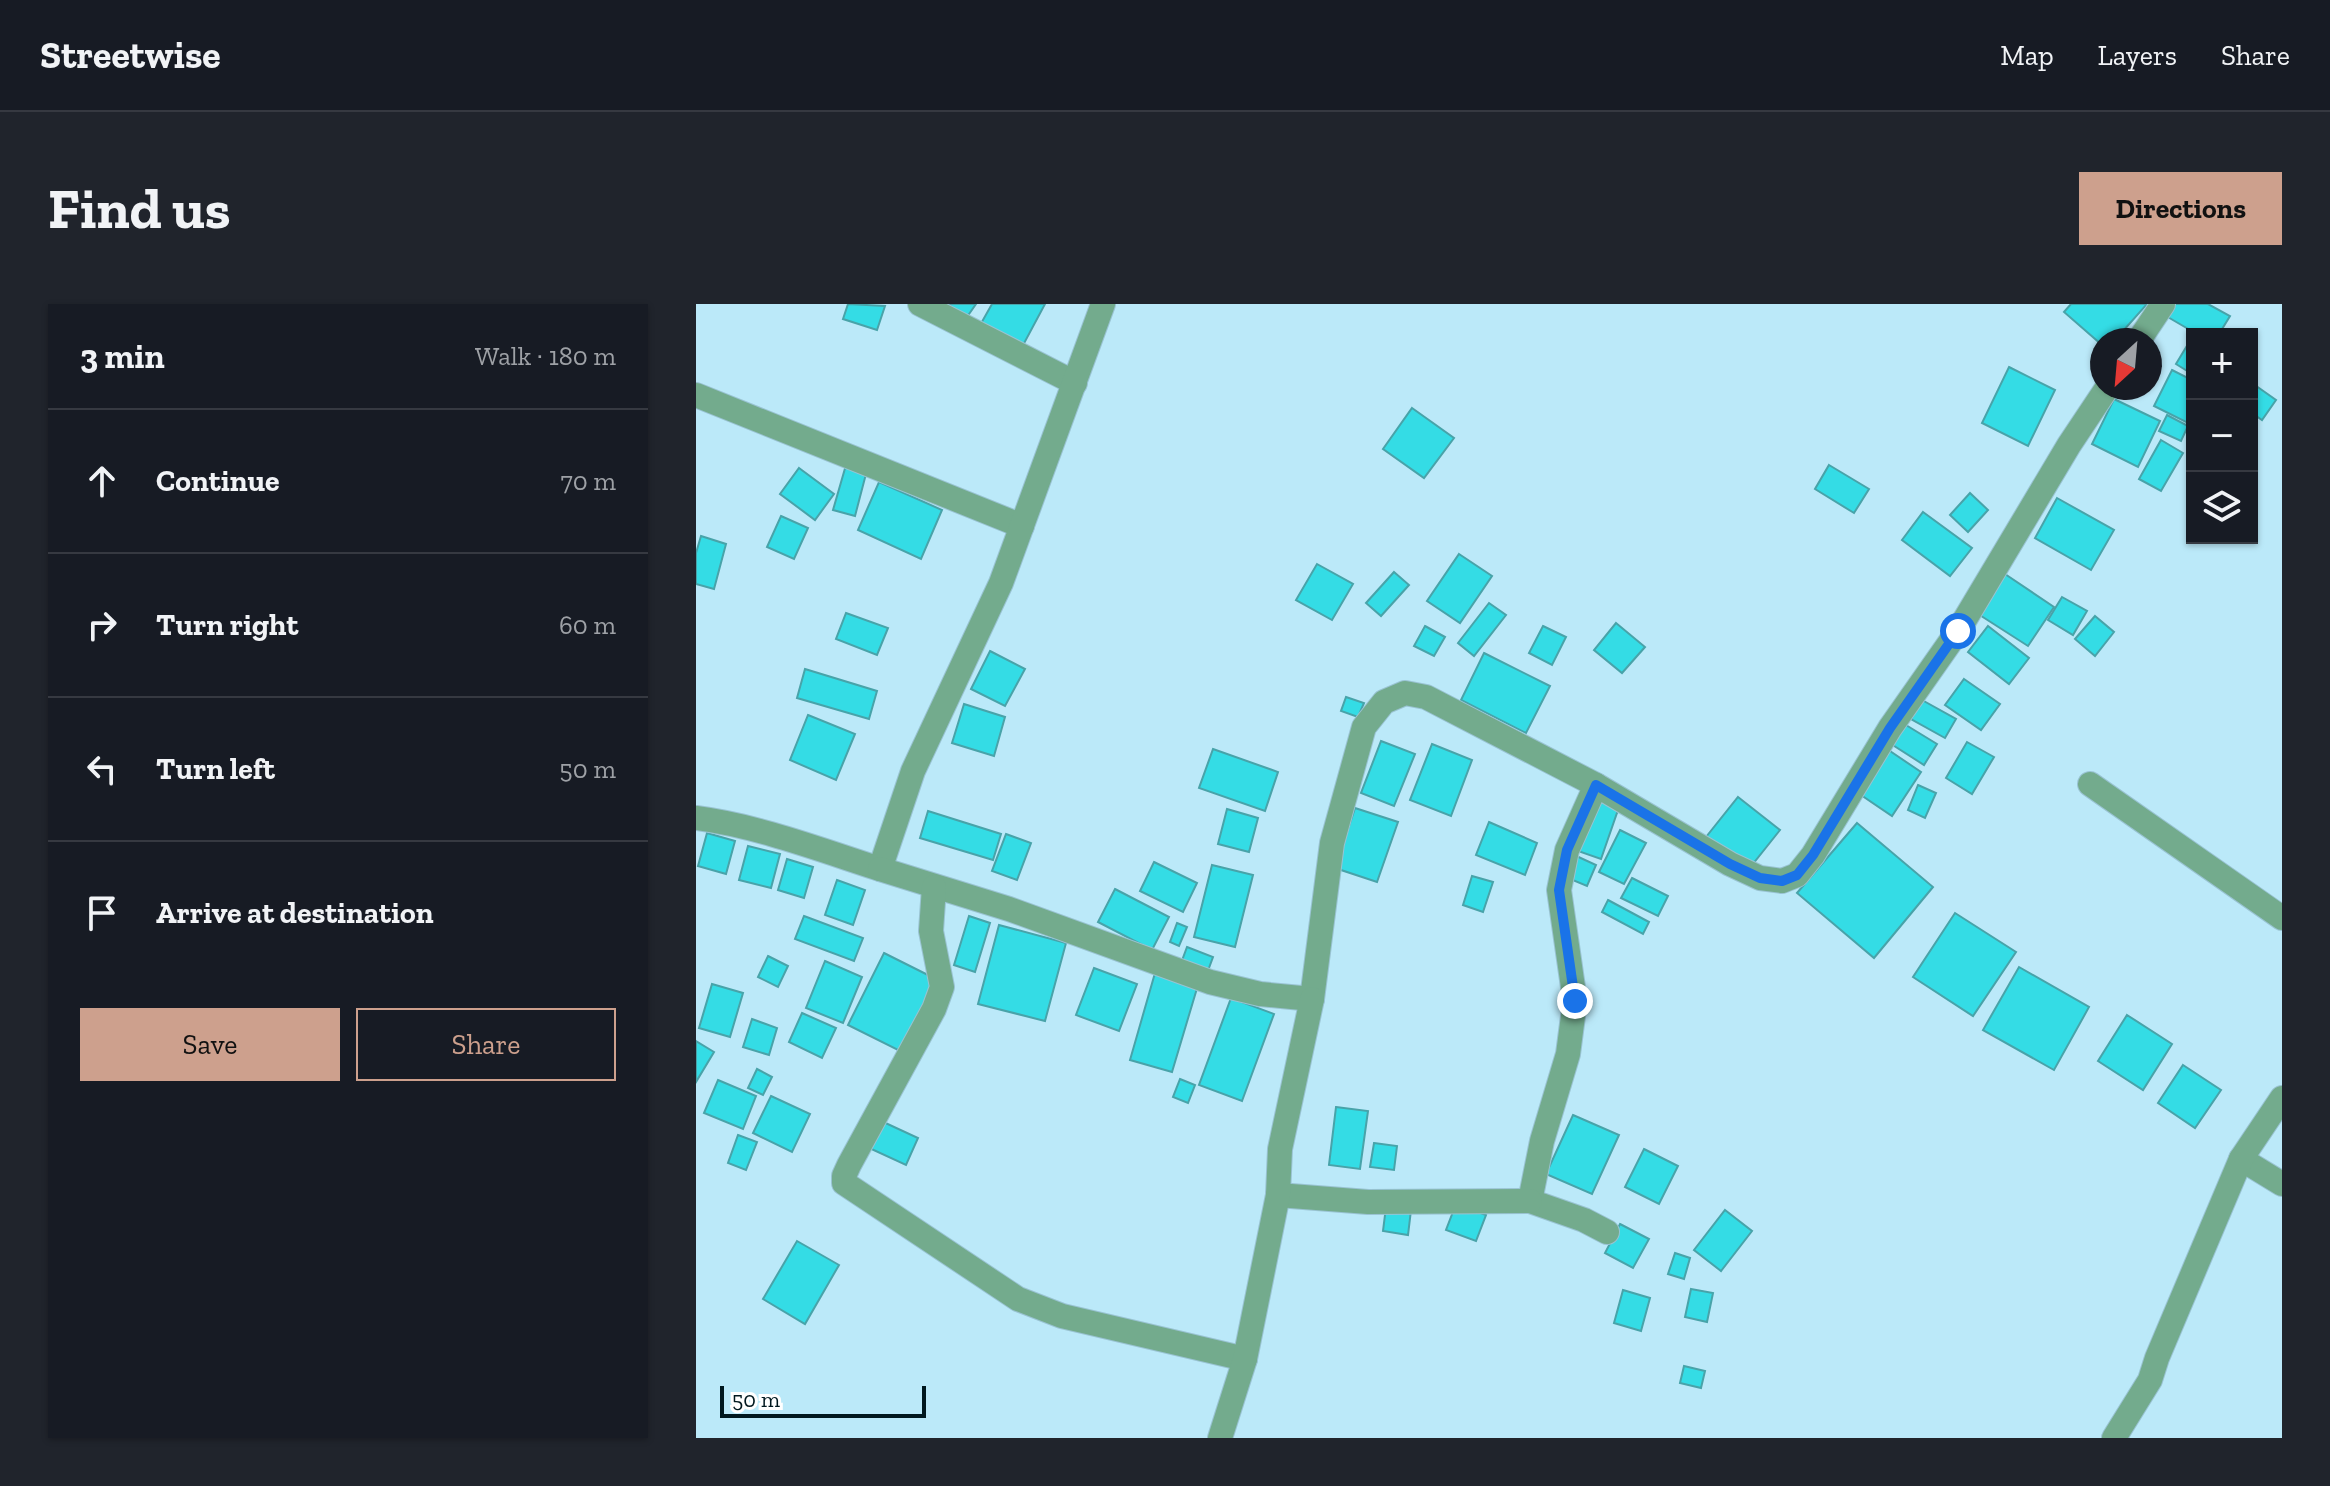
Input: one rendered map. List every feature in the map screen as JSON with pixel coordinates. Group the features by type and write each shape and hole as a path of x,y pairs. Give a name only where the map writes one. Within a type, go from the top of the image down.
{"street":[{"path":"920,304 1075,383"},
{"path":"880,869 913,771 1001,583 1103,304"},
{"path":"2147,328 2163,304"},
{"path":"696,395 1022,526"},
{"path":"1220,1438 1245,1359 1278,1195 1280,1149 1312,999 1332,843 1364,727 1384,702 1405,693 1426,697 1596,785 1730,864 1760,878 1782,881 1797,875 1813,855 1890,728 1958,631 2099,400"},
{"path":"2090,784 2282,918"},
{"path":"1530,1201 1542,1141 1568,1054 1575,1001 1559,890 1567,850 1596,785"},
{"path":"696,818 714,820 810,847 1009,909 1210,982 1260,994 1312,999"},
{"path":"934,887 931,931 942,987 934,1009 849,1165 844,1183 1018,1299 1062,1316 1245,1359"},
{"path":"2114,1438 2150,1380 2241,1159 2282,1098"},
{"path":"2241,1159 2282,1184"},
{"path":"1278,1195 1368,1202 1530,1201 1607,1232"}],"building":[{"path":"848,304 885,306 877,330 843,319"},
{"path":"947,304 976,304 967,317"},
{"path":"992,304 1045,304 1021,349 979,327"},
{"path":"2071,304 2147,304 2126,328 2090,328 2090,335 2064,312"},
{"path":"2173,304 2208,304 2230,316 2223,328 2187,328 2166,316"},
{"path":"2186,347 2186,370 2176,364"},
{"path":"2009,367 2055,390 2028,446 1982,423"},
{"path":"2172,370 2186,377 2186,422 2154,406 2157,400 2162,400 2162,390"},
{"path":"2258,387 2276,400 2262,420 2258,417"},
{"path":"2114,400 2160,421 2138,467 2092,444"},
{"path":"1412,408 1454,438 1424,478 1383,449"},
{"path":"2167,415 2186,425 2181,441 2159,431"},
{"path":"2161,440 2183,453 2161,491 2139,479"},
{"path":"846,465 867,470 855,516 833,510"},
{"path":"1829,465 1869,489 1854,513 1815,489"},
{"path":"799,468 834,494 815,520 780,494"},
{"path":"879,482 942,510 921,559 858,530"},
{"path":"1970,493 1988,510 1968,532 1950,515"},
{"path":"2057,498 2114,530 2091,570 2035,538"},
{"path":"1923,512 1972,548 1950,576 1902,540"},
{"path":"781,516 808,528 794,559 767,547"},
{"path":"701,536 726,544 714,589 696,584 696,553"},
{"path":"1459,554 1492,576 1460,623 1427,601"},
{"path":"1317,564 1353,584 1332,620 1296,600"},
{"path":"1394,572 1409,585 1381,616 1366,603"},
{"path":"2002,572 2054,607 2028,646 1975,612"},
{"path":"2062,597 2087,611 2073,635 2048,620"},
{"path":"1489,603 1506,615 1474,656 1458,643"},
{"path":"846,613 888,628 877,655 836,639"},
{"path":"2095,616 2114,632 2095,656 2075,639"},
{"path":"1616,623 1645,647 1622,673 1594,650"},
{"path":"1425,626 1445,637 1434,656 1414,646"},
{"path":"1543,626 1566,637 1552,665 1529,653"},
{"path":"1988,626 2029,658 2009,684 1968,652"},
{"path":"990,651 1025,669 1005,706 971,689"},
{"path":"1484,653 1550,686 1526,733 1461,700"},
{"path":"805,669 877,691 869,719 797,698"},
{"path":"1964,679 2000,704 1981,730 1945,705"},
{"path":"1346,697 1364,703 1358,717 1341,711"},
{"path":"1922,700 1956,719 1945,738 1911,719"},
{"path":"964,704 1005,717 994,756 952,743"},
{"path":"808,715 855,734 836,780 790,760"},
{"path":"1901,722 1937,744 1924,765 1888,742"},
{"path":"1381,741 1415,754 1394,806 1361,793"},
{"path":"1967,742 1994,757 1972,794 1946,778"},
{"path":"1432,744 1472,760 1451,816 1410,800"},
{"path":"1213,749 1278,772 1265,811 1199,788"},
{"path":"1887,749 1921,772 1892,816 1858,793"},
{"path":"1918,785 1936,793 1925,818 1908,810"},
{"path":"1738,797 1780,830 1748,870 1706,837"},
{"path":"1593,798 1619,807 1601,859 1575,850"},
{"path":"1355,808 1398,822 1377,882 1335,868"},
{"path":"1227,809 1258,818 1249,852 1218,844"},
{"path":"928,811 1001,834 993,860 920,838"},
{"path":"1489,822 1537,843 1525,875 1476,855"},
{"path":"1857,823 1933,887 1874,958 1797,893"},
{"path":"1620,830 1646,843 1624,884 1599,872"},
{"path":"707,833 735,841 726,874 698,866"},
{"path":"1006,834 1031,843 1017,880 992,871"},
{"path":"748,846 780,854 771,888 739,880"},
{"path":"1572,854 1596,865 1587,886 1563,876"},
{"path":"787,859 813,867 804,898 778,890"},
{"path":"1154,862 1197,883 1183,912 1140,891"},
{"path":"1212,865 1253,875 1235,947 1194,937"},
{"path":"1472,876 1493,882 1483,912 1463,905"},
{"path":"1632,878 1668,896 1658,916 1621,898"},
{"path":"837,880 865,890 853,925 825,915"},
{"path":"1115,889 1169,917 1152,950 1098,922"},
{"path":"1608,900 1649,922 1643,934 1602,912"},
{"path":"1955,913 2016,952 1973,1016 1913,977"},
{"path":"804,916 863,938 854,961 795,939"},
{"path":"969,916 990,923 975,972 954,965"},
{"path":"1177,923 1187,927 1179,946 1170,942"},
{"path":"999,925 1066,943 1045,1021 978,1004"},
{"path":"1187,947 1213,957 1206,976 1180,966"},
{"path":"884,953 936,979 900,1051 848,1025"},
{"path":"768,956 788,966 778,987 758,977"},
{"path":"825,961 862,977 843,1023 806,1008"},
{"path":"2019,967 2089,1007 2054,1070 1983,1030"},
{"path":"1094,968 1137,984 1119,1031 1076,1015"},
{"path":"1155,973 1198,985 1172,1072 1130,1060"},
{"path":"712,984 743,993 730,1037 699,1028"},
{"path":"1231,998 1274,1014 1242,1101 1199,1085"},
{"path":"802,1013 836,1028 822,1058 789,1042"},
{"path":"2127,1015 2172,1044 2143,1090 2098,1061"},
{"path":"752,1019 777,1028 769,1055 743,1047"},
{"path":"696,1041 714,1052 696,1082"},
{"path":"2183,1065 2221,1090 2195,1128 2158,1103"},
{"path":"757,1069 772,1077 763,1095 748,1088"},
{"path":"1180,1079 1195,1085 1188,1103 1173,1097"},
{"path":"718,1080 756,1096 743,1129 704,1113"},
{"path":"771,1096 810,1114 792,1152 753,1133"},
{"path":"1336,1107 1368,1111 1360,1169 1329,1165"},
{"path":"1573,1115 1619,1135 1592,1194 1546,1174"},
{"path":"879,1120 918,1138 906,1165 867,1147"},
{"path":"738,1135 757,1142 746,1170 728,1163"},
{"path":"1374,1143 1397,1146 1394,1170 1370,1167"},
{"path":"1644,1149 1678,1166 1659,1204 1625,1187"},
{"path":"1456,1204 1486,1215 1476,1241 1446,1230"},
{"path":"1386,1207 1411,1210 1408,1235 1383,1231"},
{"path":"1725,1210 1752,1231 1721,1271 1694,1250"},
{"path":"1620,1224 1649,1239 1633,1268 1605,1253"},
{"path":"797,1241 839,1265 805,1324 763,1299"},
{"path":"1675,1253 1690,1258 1684,1279 1668,1274"},
{"path":"1691,1289 1713,1293 1707,1322 1685,1317"},
{"path":"1623,1290 1650,1298 1641,1331 1614,1323"},
{"path":"1684,1366 1705,1371 1701,1388 1680,1383"}],"route":[{"path":"1575,1001 1559,890 1567,850 1596,785 1730,864 1760,878 1782,881 1797,875 1813,855 1890,728 1958,631"}]}
